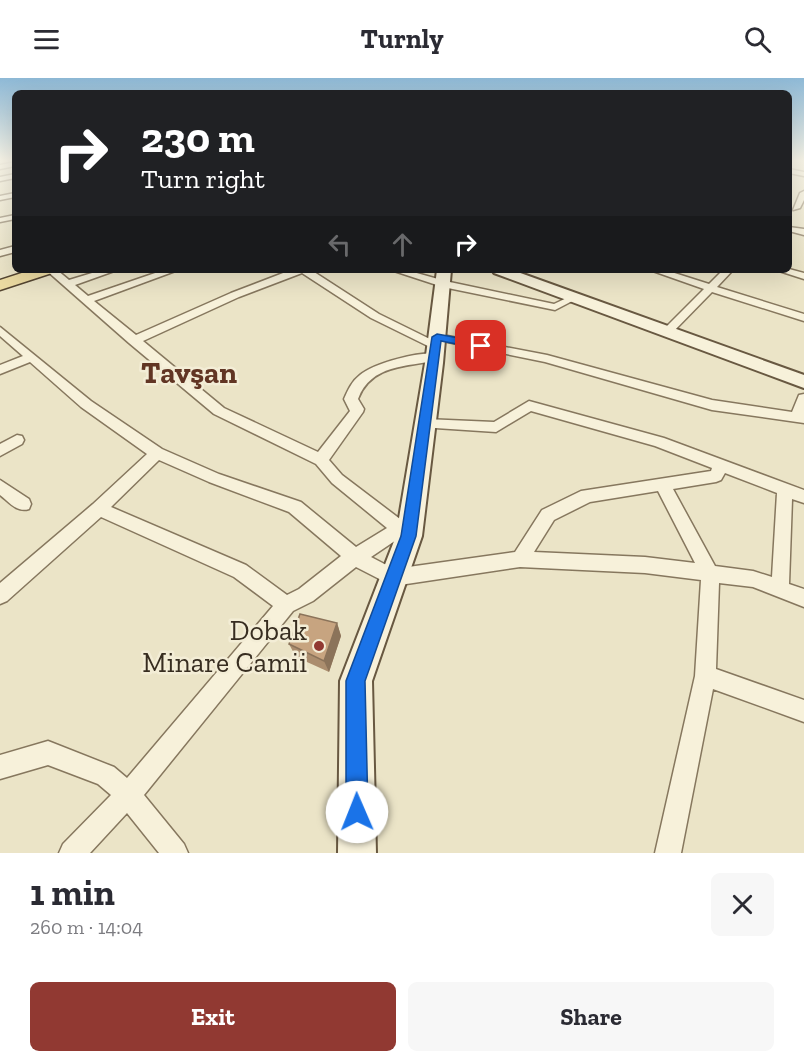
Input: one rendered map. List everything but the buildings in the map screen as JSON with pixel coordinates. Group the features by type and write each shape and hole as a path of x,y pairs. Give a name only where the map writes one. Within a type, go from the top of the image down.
{"main road":[{"path":"0,279 18,273"},
{"path":"0,285 39,273"}],"street":[{"path":"53,273 219,411 321,460 337,479 405,525"},
{"path":"67,284 102,273"},
{"path":"87,300 164,273"},
{"path":"133,341 235,295 294,273"},
{"path":"307,273 347,296 375,316 436,346 547,359 712,405 801,417 804,398"},
{"path":"417,273 444,277 555,308 573,298"},
{"path":"505,273 804,382"},
{"path":"664,273 804,318"},
{"path":"667,332 725,273"},
{"path":"357,853 356,681 409,536 405,525 425,424 444,277"},
{"path":"0,330 86,404 157,453 214,478 295,507 355,557 393,578 520,559 645,566 753,579 804,598"},
{"path":"321,460 356,412 357,409 351,399 353,391 362,379 374,369 436,346"},
{"path":"0,370 31,357"},
{"path":"425,424 496,427 530,406 659,442 804,497"},
{"path":"0,451 17,440"},
{"path":"0,595 99,509 157,453"},
{"path":"520,559 548,515 586,496 716,476 721,466"},
{"path":"663,485 710,574 705,676 668,853"},
{"path":"0,486 23,504"},
{"path":"780,589 785,489"},
{"path":"99,509 240,572 286,605"},
{"path":"72,853 128,795 286,605 306,595 340,567 405,525"},
{"path":"705,676 804,711"},
{"path":"0,767 48,753 106,775 128,795 175,853"}],"place":[{"name":"Dobak Minare Camii","path":"319,646"}],"district":[{"name":"Tavşan","path":"189,373"}],"route":[{"path":"357,812 356,681 409,536 437,337 481,346"}]}
